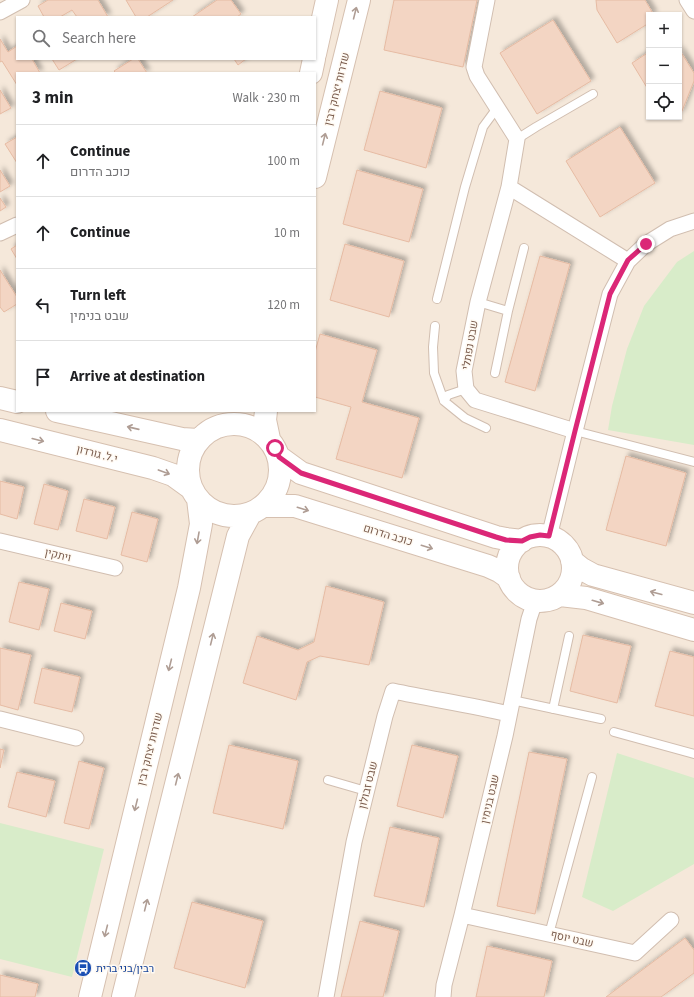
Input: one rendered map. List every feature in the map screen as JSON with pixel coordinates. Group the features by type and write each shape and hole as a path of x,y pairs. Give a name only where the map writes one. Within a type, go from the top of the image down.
{"main road":[{"path":"316,50 327,0"},
{"name":"שדרות יצחק רבין","path":"316,173 359,0"},
{"path":"311,72 314,60"},
{"path":"0,398 16,402"},
{"path":"61,412 182,439 204,435 221,425 234,423 248,425 259,431 274,448 301,473 496,537 506,540 522,541"},
{"path":"226,412 225,415 204,435 192,450 188,463 188,475 194,494 209,509 222,515 236,516 257,510"},
{"path":"123,997 238,536 257,510 273,496 278,484 281,470 265,420 266,412"},
{"name":"י.ל. גורדון","path":"0,430 153,468 173,475 194,494"},
{"name":"שדרות יצחק רבין","path":"90,997 189,588 200,524 194,494"},
{"name":"כוכב הדרום","path":"257,510 295,506 488,566 509,578"},
{"path":"540,535 549,536 557,540 569,553 573,570 571,580 567,588 560,595 544,601 534,601 519,593 513,586 509,578 509,558 514,548 522,541 530,537 540,535"},
{"path":"572,561 593,576 694,603"},
{"path":"560,595 586,598 694,630"}],"street":[{"path":"0,12 22,0"},
{"path":"487,0 474,67 477,76 516,139"},
{"path":"687,0 694,11"},
{"name":"שבט נפתלי","path":"466,388 464,371 478,302 509,187 516,139"},
{"path":"509,187 628,260"},
{"path":"549,536 610,294 628,260 646,244 670,229 694,221"},
{"path":"0,233 16,225"},
{"path":"466,388 476,400 575,431"},
{"name":"ויתקין","path":"0,541 115,568"},
{"name":"שבט בנימין","path":"444,997 444,986 505,736 510,707 534,601"},
{"name":"שבט זבולון","path":"326,997 354,842 393,691 483,708 510,707"},
{"path":"0,719 76,738"},
{"name":"שבט יוסף","path":"462,915 634,953 671,920"}],"lane":[{"path":"516,139 592,94"},
{"path":"437,299 465,186 483,127 497,108"},
{"path":"495,373 508,311 524,248"},
{"path":"478,302 508,311"},
{"path":"435,326 433,347 434,373 444,401 465,418 486,428"},
{"path":"444,401 448,395 466,388"},
{"path":"575,431 694,462"},
{"path":"553,709 569,636"},
{"path":"510,707 553,709 601,719"},
{"path":"614,732 694,754"},
{"path":"549,934 592,777"},
{"path":"328,780 366,791"}],"shaded area":[{"path":"0,0 694,0 694,997 0,997"}],"green space":[{"path":"694,251 694,445 608,430 612,406 627,349 644,306 677,262"},
{"path":"617,753 694,778 694,864 613,911 582,897"},
{"path":"0,823 104,849 72,977 0,959"}],"building":[{"path":"48,0 98,0 107,16 76,16 72,10 62,16 43,16 38,6"},
{"path":"126,0 173,0 149,16 135,16"},
{"path":"217,0 231,0 241,14 238,16 193,16"},
{"path":"394,0 477,0 463,67 384,50"},
{"path":"596,0 645,0 652,12 646,12 646,25 617,43 597,10"},
{"path":"553,20 591,81 537,114 500,53"},
{"path":"0,39 8,52 16,47 16,60 33,60 39,72 16,72 16,83 2,61 0,62"},
{"path":"646,54 646,86 632,63"},
{"path":"682,54 694,73 694,81 682,111"},
{"path":"53,60 75,60 59,70"},
{"path":"131,60 139,60 146,72 115,72 114,71"},
{"path":"235,60 245,60 238,65"},
{"path":"0,90 11,108 0,114"},
{"path":"380,91 442,108 426,168 364,150"},
{"path":"620,127 655,183 600,217 566,161"},
{"path":"16,138 16,161 5,144"},
{"path":"0,170 10,186 0,192"},
{"path":"357,170 423,189 409,242 343,224"},
{"path":"0,198 6,207 0,211"},
{"path":"345,244 404,261 389,317 330,300"},
{"path":"16,246 16,257 11,249"},
{"path":"540,256 570,264 535,391 505,382"},
{"path":"0,270 16,295 16,305 4,312 0,307"},
{"path":"320,334 377,350 362,402 419,418 402,478 336,459 351,407 316,397 316,348"},
{"path":"626,456 686,473 666,546 606,530"},
{"path":"0,481 24,487 17,519 0,514"},
{"path":"44,484 68,491 58,530 34,524"},
{"path":"84,499 115,507 107,539 76,531"},
{"path":"132,512 158,519 147,562 121,555"},
{"path":"19,582 49,589 39,630 9,622"},
{"path":"326,586 384,602 369,665 320,656 307,662 296,700 243,683 257,636 298,650 314,642"},
{"path":"61,603 92,611 85,639 54,631"},
{"path":"583,635 631,646 617,703 570,691"},
{"path":"0,648 31,655 18,710 0,705"},
{"path":"670,651 694,657 694,716 655,706"},
{"path":"42,668 80,677 72,712 34,703"},
{"path":"229,745 298,761 283,829 213,813"},
{"path":"412,745 458,756 443,818 397,806"},
{"path":"0,749 4,750 0,768"},
{"path":"529,752 567,759 535,914 497,906"},
{"path":"79,761 104,768 89,829 64,823"},
{"path":"17,772 55,781 46,817 8,807"},
{"path":"390,827 439,838 424,907 374,896"},
{"path":"192,902 263,921 245,988 174,968"},
{"path":"360,921 399,931 383,997 341,997"},
{"path":"685,938 694,950 694,973 661,997 606,997"},
{"path":"487,946 552,961 544,997 476,997"},
{"path":"0,975 38,984 35,997 0,997"}],"place":[{"name":"רבין/בני ברית","path":"83,968"}],"route":[{"path":"275,448 279,457 301,473 496,537 506,540 522,541 530,537 540,535 549,536 610,294 628,260 646,244"}]}
